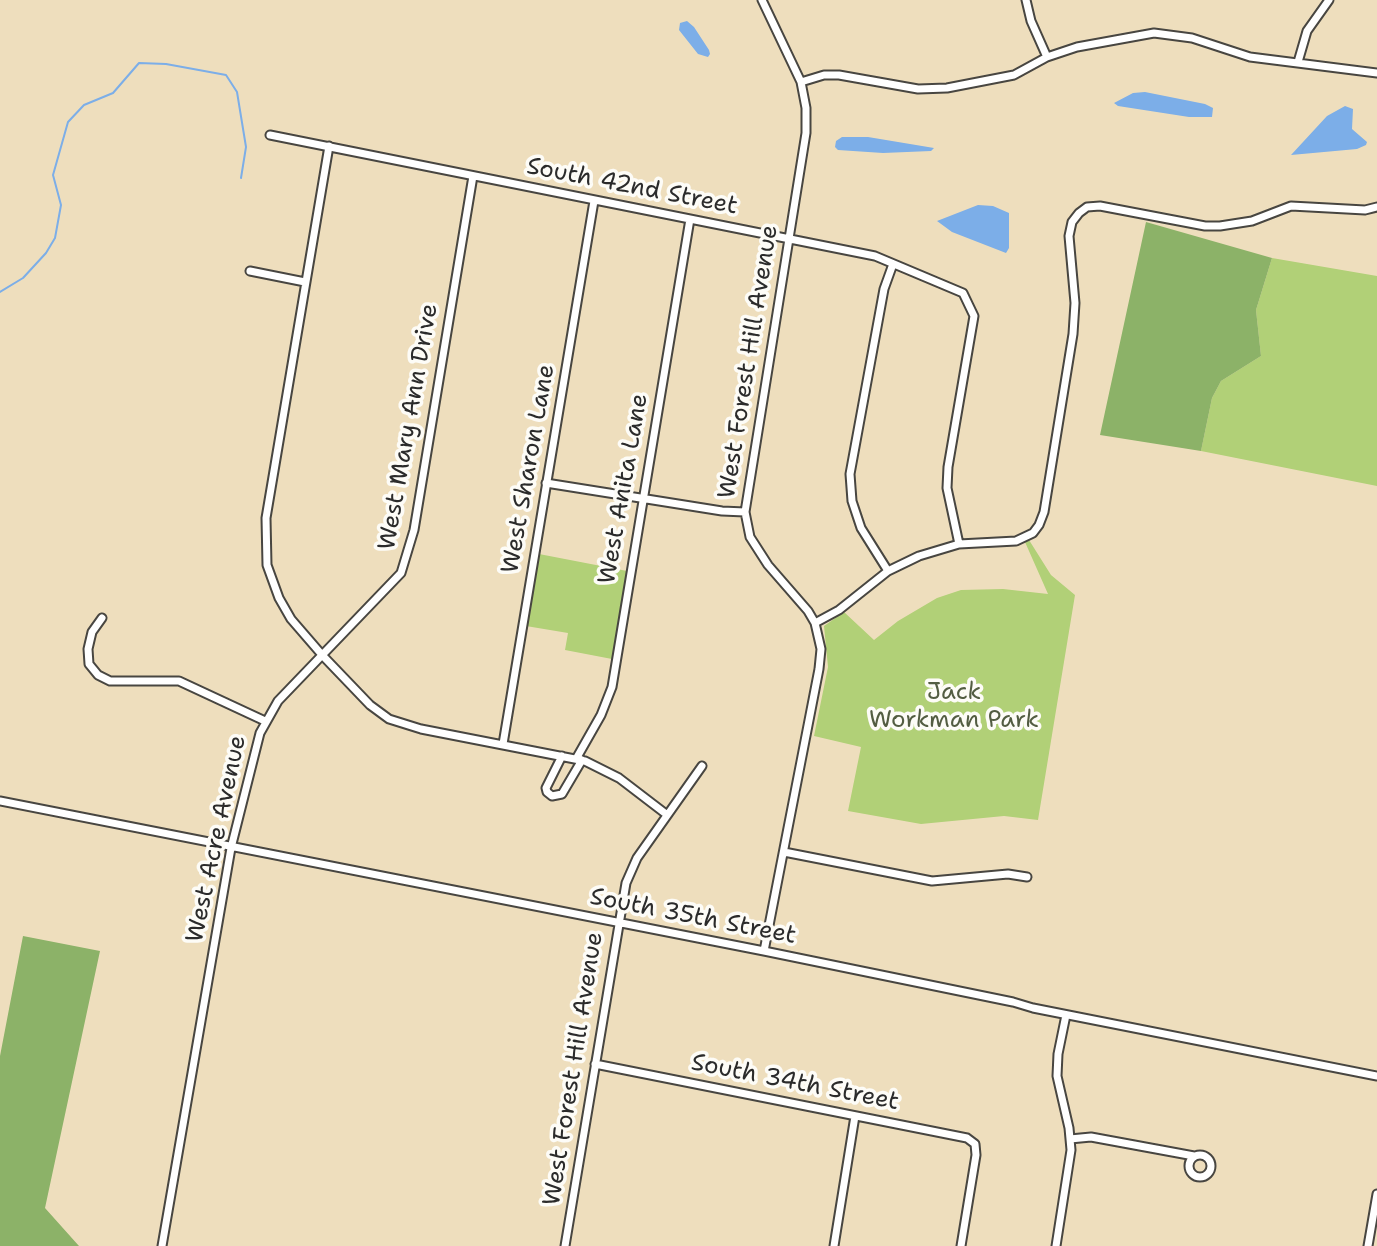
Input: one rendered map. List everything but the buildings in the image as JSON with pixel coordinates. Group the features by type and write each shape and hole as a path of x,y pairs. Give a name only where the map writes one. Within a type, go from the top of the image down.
{"street":[{"name":"West Forest Hill Avenue","path":"762,0 801,82 806,108 806,133 745,512 750,537 768,565 799,599 815,623 821,649 764,951"},
{"path":"1026,0 1031,21 1047,57"},
{"path":"1298,62 1307,31 1329,0"},
{"path":"801,82 824,75 839,75 918,89 947,88 1014,75 1047,57 1077,47 1154,33 1192,38 1250,57 1377,73"},
{"name":"South 42nd Street","path":"270,135 875,256 963,293 974,316 947,477 959,544"},
{"path":"329,146 266,518 265,547 270,576 284,610 370,705 389,719 421,729 579,760 619,778 666,814"},
{"name":"West Mary Ann Drive","path":"323,656 401,573 414,530 473,176"},
{"name":"West Sharon Lane","path":"503,744 594,201"},
{"path":"815,623 839,610 888,571 919,556 959,544 1006,542 1033,533 1044,512 1073,334 1074,280 1069,236 1072,222 1087,207 1100,206 1220,226 1252,221 1291,206 1365,210 1377,207"},
{"name":"West Anita Lane","path":"562,756 546,788 552,796 562,794 609,697 690,219"},
{"path":"888,571 861,528 852,501 850,474 884,289 893,264"},
{"path":"250,271 305,282"},
{"path":"546,483 745,512"},
{"path":"102,618 92,632 88,649 89,664 98,675 110,681 179,681 265,721"},
{"name":"West Acre Avenue","path":"162,1246 231,848 265,721 278,701 323,656"},
{"name":"West Forest Hill Avenue","path":"565,1246 618,923 629,875 666,814 702,766"},
{"name":"South 35th Street","path":"0,801 764,951 1377,1076"},
{"path":"784,852 932,881 1008,874 1027,877"},
{"path":"1056,1246 1071,1150 1057,1076 1066,1015"},
{"name":"South 34th Street","path":"595,1064 967,1138 975,1144 976,1155 961,1246"},
{"path":"834,1246 855,1116"},
{"path":"1070,1139 1091,1137 1194,1156"},
{"path":"1368,1246 1377,1194"}],"green space":[{"path":"1146,222 1272,258 1256,310 1261,356 1221,381 1212,398 1201,451 1100,435"},
{"path":"1272,258 1377,276 1377,486 1201,451 1212,398 1221,381 1261,356 1256,310"},
{"name":"Jack Workman Park","path":"1029,540 1051,575 1075,595 1038,820 1004,816 921,824 848,811 861,747 814,736 828,667 824,626 844,612 874,640 898,621 937,598 961,590 1003,589 1048,594 1025,542"},
{"path":"539,554 627,571 612,659 565,650 568,633 526,626"},
{"path":"23,936 100,951 45,1208 79,1246 0,1246 0,1056"}],"water":[{"path":"687,21 709,50 708,57 698,54 679,30 680,23"},
{"path":"1145,92 1205,104 1213,108 1212,117 1189,117 1114,103 1133,93"},
{"path":"1345,106 1353,109 1352,129 1367,142 1366,145 1357,149 1291,155 1327,116"},
{"path":"842,137 868,137 934,148 931,151 883,153 838,150 836,141"},
{"path":"978,205 993,206 1009,213 1009,248 1006,253 952,232 937,221"}],"waterway":[{"path":"0,292 23,278 55,238 61,205 53,175 68,122 84,105 113,93 139,63 166,64 226,75 237,92 246,147 241,178"}]}
